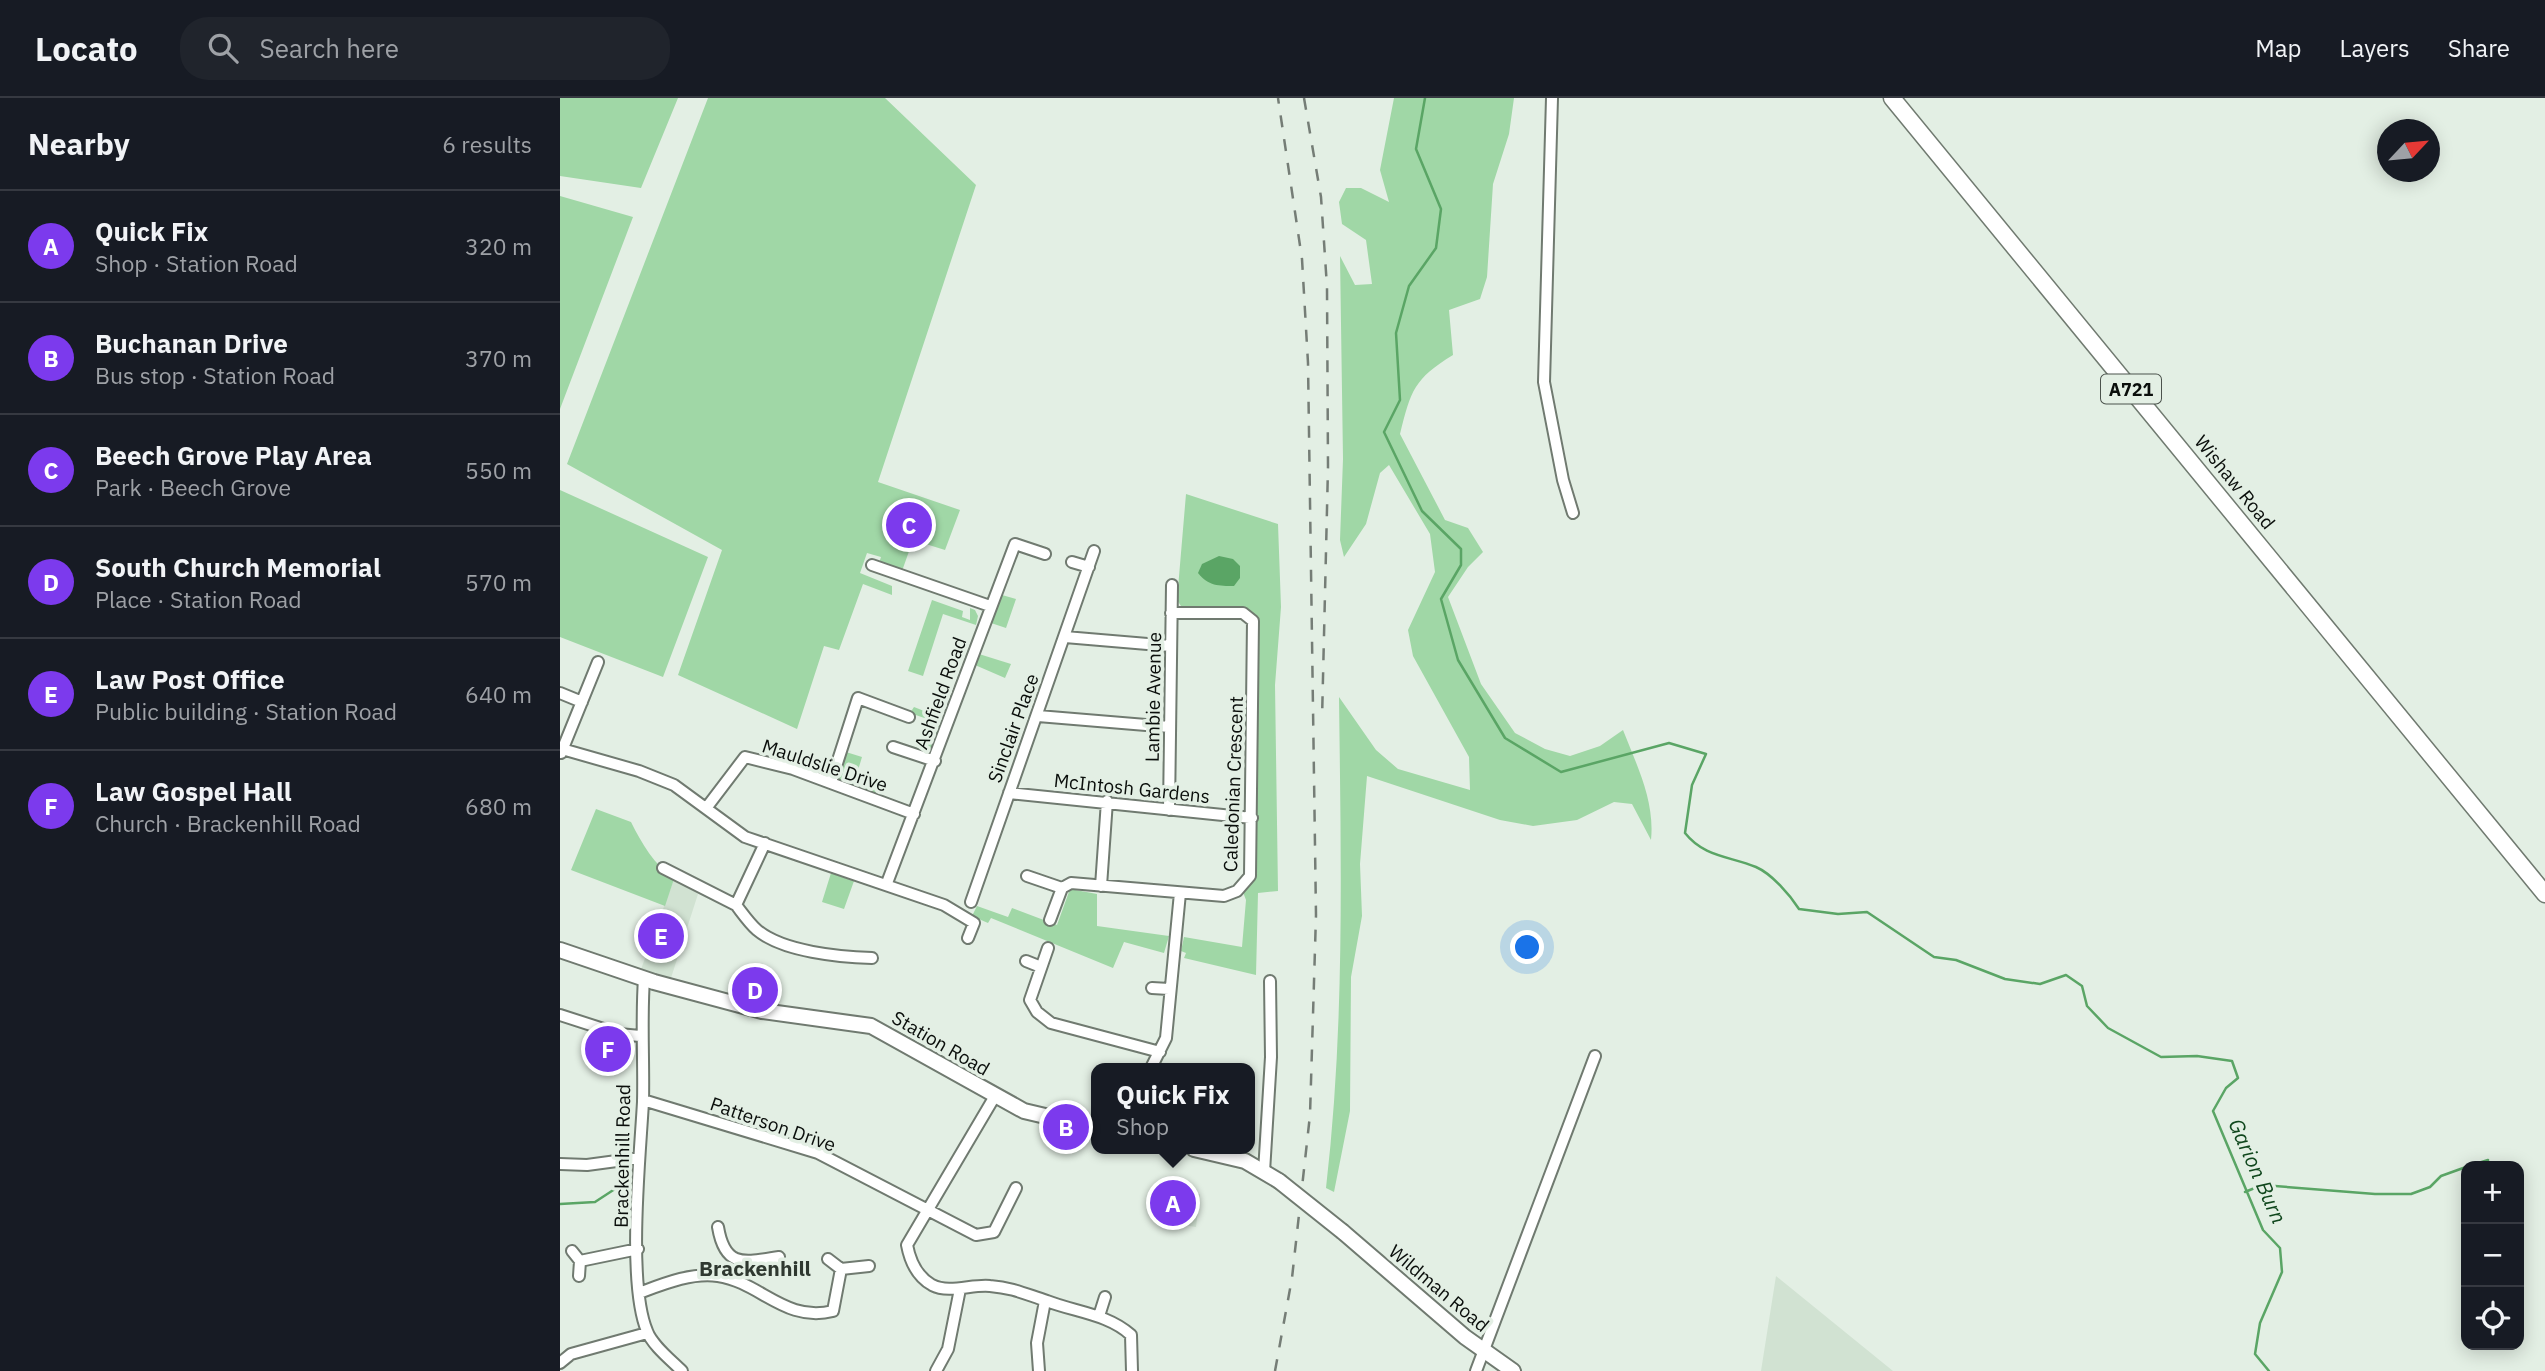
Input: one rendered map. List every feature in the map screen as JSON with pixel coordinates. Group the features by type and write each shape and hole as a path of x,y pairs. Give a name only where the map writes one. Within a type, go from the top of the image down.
{"main road":[{"name":"Wishaw Road","path":"1892,98 2545,894"},
{"name":"Station Road","path":"560,950 644,979 762,1011 871,1026 995,1096 1038,1115 1091,1127"},
{"path":"1215,1154 1245,1161 1265,1172"},
{"name":"Wildman Road","path":"1265,1172 1343,1231 1485,1351 1513,1371"}],"street":[{"path":"1552,98 1544,382 1563,480 1573,513"},
{"name":"Ashfield Road","path":"887,883 1015,544 1045,554"},
{"name":"Sinclair Place","path":"971,902 1094,551"},
{"path":"1072,562 1088,567"},
{"path":"872,565 990,606"},
{"name":"Lambie Avenue","path":"1169,810 1172,585"},
{"name":"Caledonian Crescent","path":"1027,876 1062,888 1071,883 1224,896 1243,887 1250,876 1253,621 1243,613 1171,613"},
{"path":"1065,637 1171,646"},
{"path":"598,662 561,752 639,771 674,785 745,837 887,883 944,905 986,928"},
{"path":"560,693 582,702"},
{"path":"831,782 858,698 909,717"},
{"path":"1038,716 1170,727"},
{"path":"893,747 934,761"},
{"name":"Mauldslie Drive","path":"706,807 745,757 831,782 914,814"},
{"name":"McIntosh Gardens","path":"1009,793 1252,818"},
{"path":"1101,886 1107,801"},
{"path":"736,905 765,843"},
{"path":"663,868 736,905 759,932 833,957 872,958"},
{"path":"1050,920 1062,888"},
{"path":"1154,1063 1166,1038 1180,892"},
{"path":"968,938 974,923"},
{"path":"1048,948 1030,1000 1043,1018 1160,1052"},
{"path":"1026,961 1041,967"},
{"name":"Brackenhill Road","path":"644,979 640,1036 643,1100 638,1249 639,1293 647,1333"},
{"path":"1265,1172 1270,1070 1270,981"},
{"path":"1152,988 1169,989"},
{"path":"560,1015 619,1034 640,1036"},
{"path":"1476,1371 1595,1056"},
{"path":"995,1096 907,1245 909,1258 915,1270 933,1286 960,1289 986,1285 1021,1289 1045,1301 1098,1316 1121,1326 1131,1335 1132,1371"},
{"name":"Patterson Drive","path":"643,1100 818,1153 976,1235 994,1232 1016,1188"},
{"path":"560,1164 587,1165 639,1158"},
{"path":"718,1227 721,1242 731,1258 741,1262 779,1257"},
{"path":"580,1261 638,1249"},
{"path":"572,1251 580,1261 579,1276"},
{"path":"828,1259 841,1269 869,1266"},
{"path":"734,1283 741,1262"},
{"path":"639,1293 698,1276 719,1276 790,1310 824,1313 834,1311 841,1269"},
{"path":"938,1370 948,1349 960,1289"},
{"path":"1098,1316 1105,1297"},
{"path":"1039,1371 1037,1343 1045,1301"},
{"path":"560,1363 571,1354 647,1333 682,1371"}],"shaded area":[{"path":"560,98 678,98 641,188 560,176"},
{"path":"708,98 885,98 976,185 878,482 960,510 945,550 913,540 902,571 879,563 881,557 867,553 860,573 892,586 892,595 863,584 839,650 824,646 797,729 678,675 722,550 567,464"},
{"path":"1394,98 1514,98 1509,134 1493,184 1487,277 1480,299 1449,310 1453,355 1430,371 1416,387 1407,406 1400,434 1445,520 1468,528 1483,552 1468,567 1448,597 1481,684 1515,733 1545,749 1570,756 1600,746 1623,730 1648,798 1652,826 1651,840 1632,804 1614,802 1577,820 1533,826 1500,820 1367,776 1360,864 1362,916 1351,977 1350,1111 1334,1192 1326,1188 1339,1004 1339,697 1376,750 1398,769 1470,790 1469,757 1413,656 1408,630 1435,572 1430,534 1389,465 1380,473 1366,524 1344,557 1340,540 1343,459 1340,256 1355,285 1372,284 1366,240 1342,224 1339,202 1346,188 1361,188 1389,202 1380,170"},
{"path":"560,196 633,217 560,409"},
{"path":"560,490 708,557 663,677 560,637"},
{"path":"1186,494 1278,524 1281,607 1275,685 1278,891 1258,893 1256,975 1184,958 1186,953 1181,951 1184,937 1242,947 1246,900 1243,892 1253,878 1255,864 1259,625 1256,615 1243,610 1183,609 1177,600"},
{"path":"1219,556 1233,559 1240,566 1240,578 1234,586 1210,583 1198,573 1202,564"},
{"path":"1002,595 1016,599 1006,628 991,623"},
{"path":"932,600 963,611 962,617 970,620 970,608 975,610 978,616 976,625 943,614 923,676 908,671"},
{"path":"979,654 1011,664 1005,678 975,665"},
{"path":"914,707 942,718 929,754 922,752 933,721 910,713"},
{"path":"846,752 862,757 856,777 878,785 876,793 837,780"},
{"path":"596,809 631,822 649,853 674,879 665,906 571,870"},
{"path":"831,873 854,881 844,909 822,902"},
{"path":"674,879 698,894 670,981 640,972"},
{"path":"1070,889 1097,894 1097,926 1169,936 1164,953 1124,942 1113,968 991,918 988,923 972,916 977,906 1008,917 1012,908 1057,925"},
{"path":"1164,1186 1200,1194 1196,1227 1157,1221"},
{"path":"1776,1276 1781,1280 1893,1371 1761,1371"}],"waterway":[{"name":"Garion Burn","path":"1425,98 1416,149 1441,209 1436,248 1409,286 1396,333 1400,400 1384,432 1422,511 1461,549 1461,565 1441,599 1458,660 1505,738 1561,772 1669,743 1706,754 1692,785 1685,833 1700,847 1762,870 1780,885 1799,909 1838,914 1867,912 1934,957 1956,960 2005,979 2040,984 2066,975 2082,986 2087,1006 2108,1028 2161,1057 2197,1056 2232,1061 2238,1078 2226,1088 2213,1111 2263,1230 2280,1248 2282,1272 2260,1323 2255,1354 2269,1371"},
{"path":"2245,1192 2262,1185 2375,1194 2411,1194 2430,1187 2441,1176 2461,1169"},
{"path":"560,1204 595,1202 621,1185"}],"railway":[{"path":"1275,1371 1292,1278 1310,1115 1316,915 1308,363 1302,259 1278,98"},
{"path":"1304,98 1321,197 1327,287 1328,467 1322,720"}],"place":[{"name":"Beech Grove Play Area","path":"909,525"},
{"name":"Law Post Office","path":"661,936"},
{"name":"South Church Memorial","path":"755,990"},
{"name":"Law Gospel Hall","path":"608,1049"},
{"name":"Buchanan Drive","path":"1066,1127"},
{"name":"Quick Fix","path":"1173,1203"}],"district":[{"name":"Brackenhill","path":"755,1268"}]}
